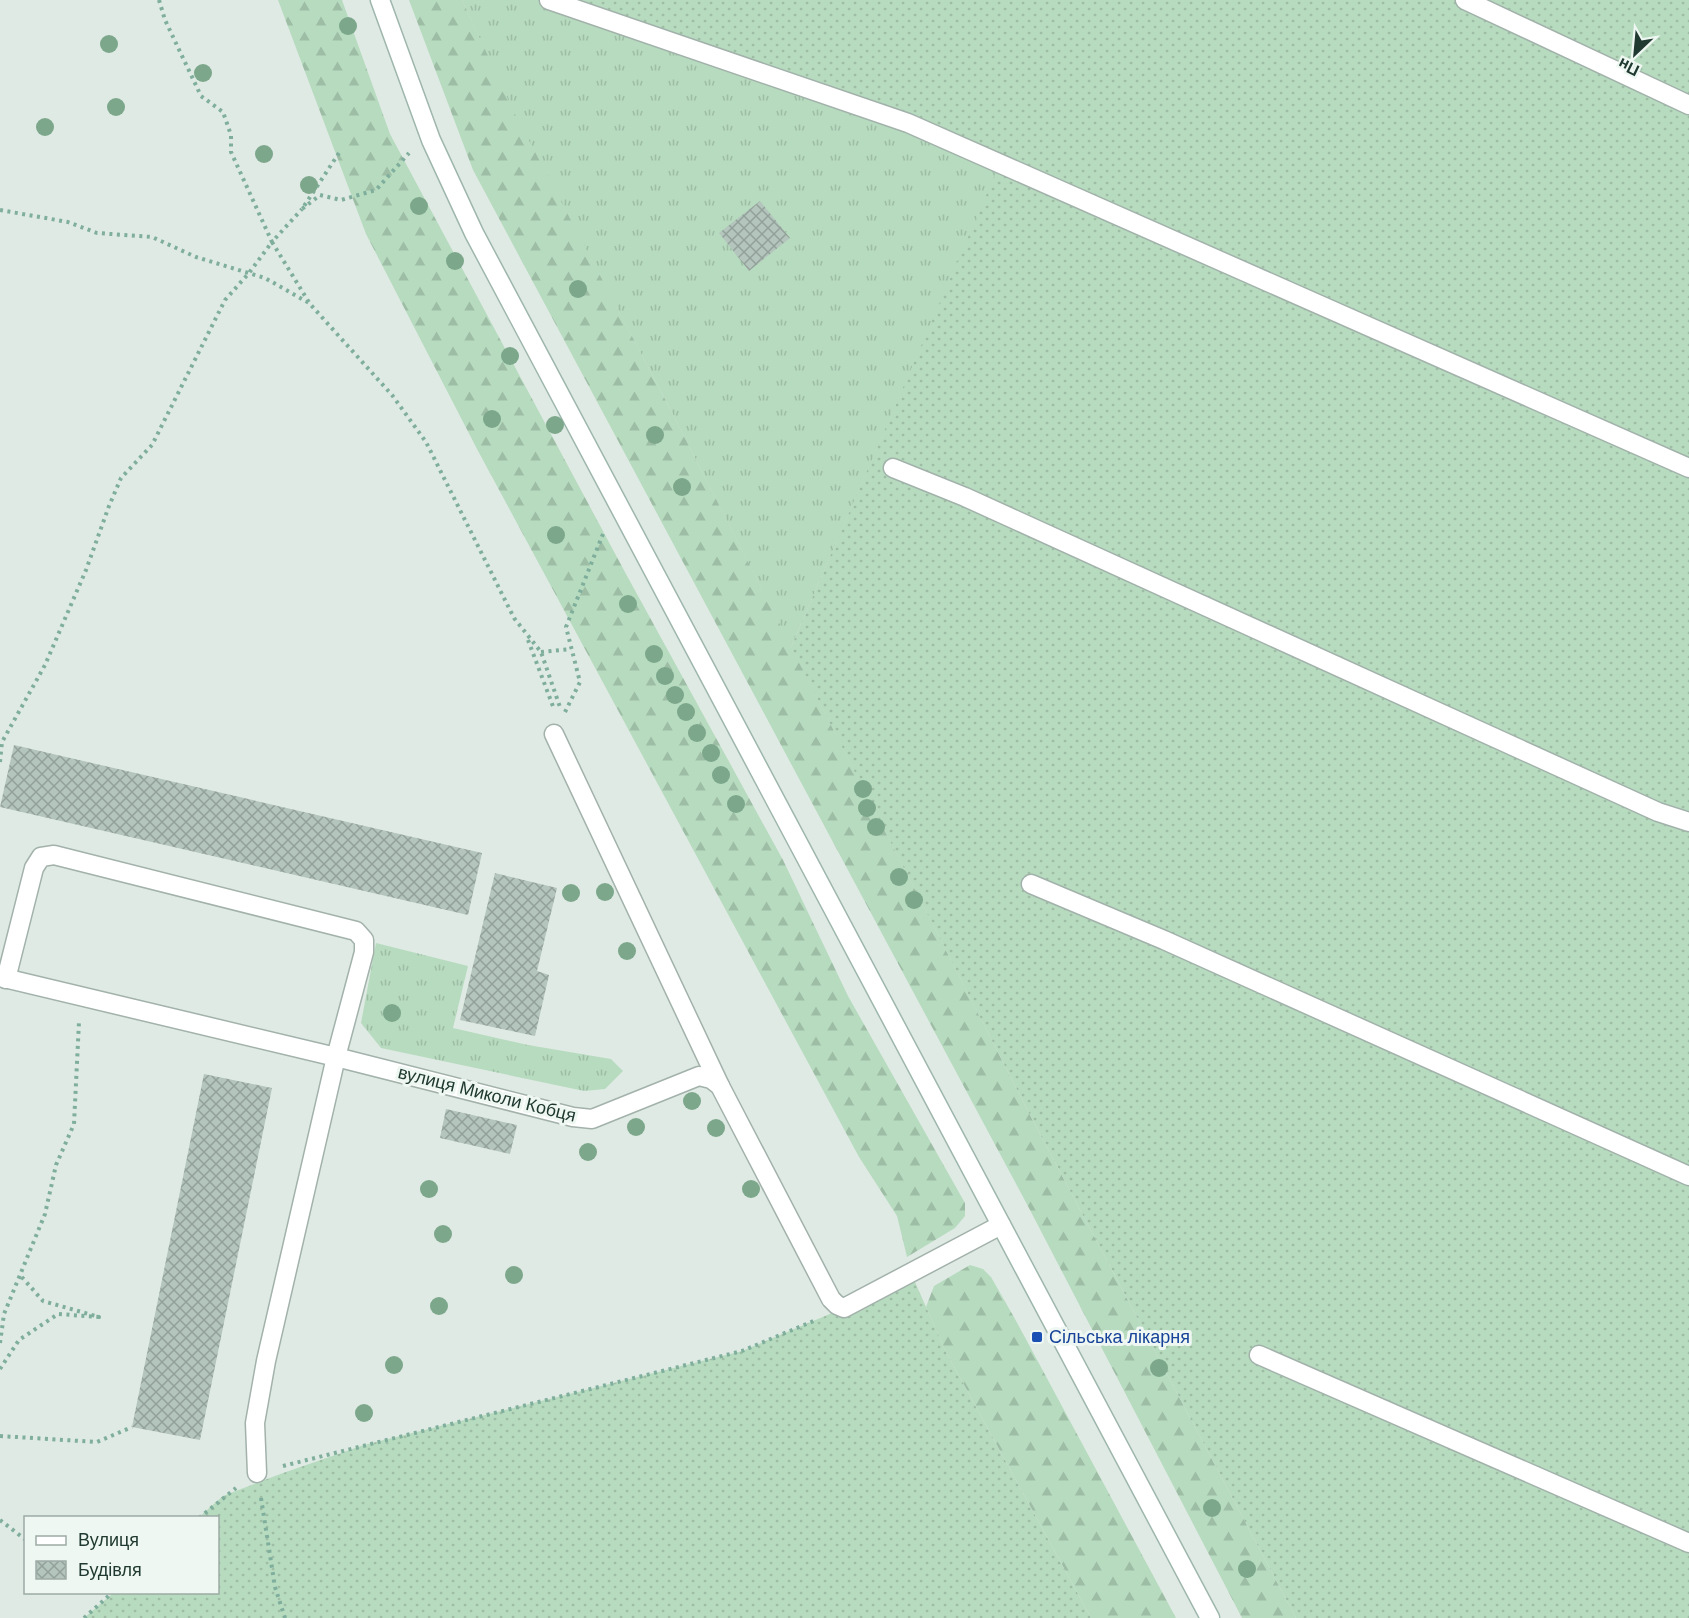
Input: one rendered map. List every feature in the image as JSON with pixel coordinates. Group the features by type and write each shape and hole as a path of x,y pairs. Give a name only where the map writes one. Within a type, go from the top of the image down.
{"main road":[{"path":"380,0 428,132 474,233 1210,1618"},
{"path":"549,0 908,123 1689,468"},
{"path":"1465,0 1689,105"},
{"path":"893,468 965,497 1658,812 1689,822"},
{"path":"555,734 720,1086 831,1299 844,1308 1001,1226"},
{"path":"3,978 34,868 42,857 54,855 356,931 364,940 266,1361 255,1423 257,1473"},
{"path":"1031,884 1164,940 1689,1176"},
{"name":"вулиця Миколи Кобця","path":"3,978 336,1057 573,1117 592,1119 699,1076 711,1078 720,1086"},
{"path":"1259,1354 1689,1543"}],"path":[{"path":"159,0 165,20 201,96 223,112 231,135 231,152 272,242 310,304 392,395 426,442 514,618 541,652 563,716 580,682 566,627 616,501"},
{"path":"302,208 320,195 341,200 376,190 428,132"},
{"path":"0,762 2,742 45,665 87,570 121,478 152,445 225,300 302,208 339,153"},
{"path":"0,210 68,222 97,233 152,237 195,257 265,279 310,304"},
{"path":"526,635 560,724 555,734"},
{"path":"541,652 571,649"},
{"path":"0,1343 4,1314 45,1214 56,1165 74,1124 79,1016 88,998"},
{"path":"0,1369 19,1340 58,1314 99,1317 43,1301 20,1275"},
{"path":"201,1516 223,1496 257,1473 742,1350 844,1308"},
{"path":"0,1436 97,1442 132,1427"},
{"path":"257,1473 275,1587 285,1618"},
{"path":"0,1520 24,1538"},
{"path":"84,1618 112,1594"}],"green space":[{"path":"278,0 342,0 390,134 626,574 783,860 848,996 965,1203 965,1216 955,1228 907,1257 897,1216 859,1157 477,449 366,234"},
{"path":"409,0 462,0 515,114 665,399 1030,1115 1296,1618 1242,1618 1030,1210 473,170"},
{"path":"462,0 548,0 745,62 998,170 791,647 665,399 514,114"},
{"path":"548,0 1689,0 1689,1618 1296,1618 1030,1115 791,647 997,170 745,62"},
{"path":"376,943 468,966 453,1028 528,1045 611,1059 623,1071 605,1089 584,1091 381,1048 361,1023"},
{"path":"970,1265 983,1269 991,1277 1176,1618 1091,1618 945,1350 926,1307 934,1286"},
{"path":"911,1273 945,1350 1091,1618 84,1618 112,1594 219,1594 219,1516 200,1516 223,1496 364,1445 742,1351 844,1308"}],"building":[{"path":"760,201 790,238 749,271 719,233"},
{"path":"14,745 482,853 468,915 0,807"},
{"path":"495,873 557,888 537,971 549,975 535,1036 460,1020"},
{"path":"204,1074 272,1088 200,1440 132,1427"},
{"path":"446,1109 517,1125 510,1154 440,1138"}],"place":[{"name":"Сільська лікарня","path":"1037,1337"}]}
